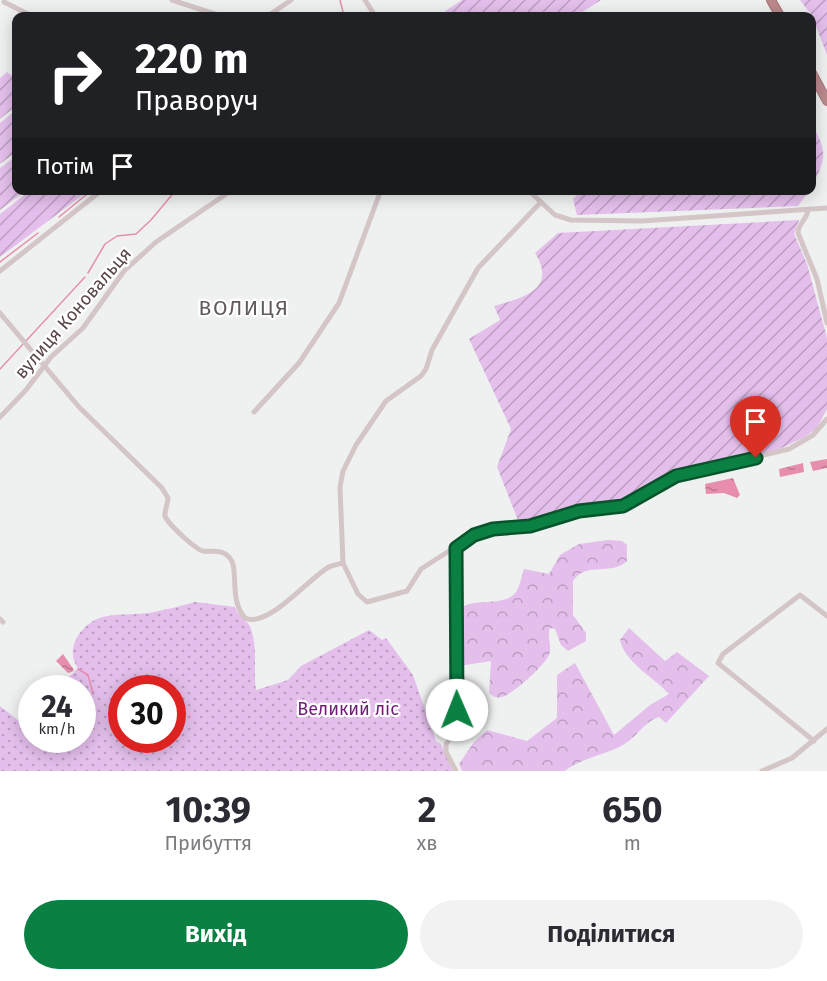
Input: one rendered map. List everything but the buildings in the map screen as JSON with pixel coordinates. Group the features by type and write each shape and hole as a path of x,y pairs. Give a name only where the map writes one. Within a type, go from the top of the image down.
{"highway":[{"path":"816,81 827,102"}],"street":[{"path":"172,0 209,12"},
{"path":"273,12 291,0"},
{"path":"0,10 4,1 25,12"},
{"path":"0,271 96,195"},
{"name":"вулиця Коновальця","path":"0,417 44,366 88,322 105,294 124,271 156,242 225,195"},
{"path":"254,412 299,363 339,303 379,195"},
{"path":"533,195 559,218 607,222 827,208"},
{"path":"541,202 478,268 432,350 426,369 421,376 386,401 356,445 340,480 343,563 358,594 367,602 407,591 421,569 474,535 493,529 530,526 579,511 623,506 676,476 774,455 803,443 822,428 827,420"},
{"path":"808,210 808,217 799,226 798,233 817,279 827,323"},
{"path":"0,313 79,407 162,488 168,498 165,516 174,526 194,547 220,551 229,556 234,563 237,606 245,618 254,620 272,612 328,568 343,563"},
{"path":"456,548 457,730 446,744 446,752 456,771"},
{"path":"814,741 718,663 723,654 800,594 827,616"},
{"path":"762,771 792,758 827,729"}],"green space":[{"path":"462,0 601,0 582,12 444,12"},
{"path":"800,0 827,0 827,55 816,26 816,12 809,12"},
{"path":"7,72 12,76 12,109 0,119 0,78"},
{"path":"12,113 12,155 0,164 0,123"},
{"path":"816,132 823,149 823,161 816,177"},
{"path":"12,159 12,195 20,195 0,210 0,168"},
{"path":"25,195 83,195 0,257 0,214"},
{"path":"577,195 806,195 798,206 577,215 573,199"},
{"path":"799,220 794,234 807,264 827,338 827,409 817,428 803,438 771,453 737,458 676,475 621,503 519,523 497,467 511,429 469,339 500,320 494,306 515,300 534,290 540,284 541,266 535,253 558,233"},
{"path":"608,540 622,541 627,545 627,561 614,568 585,572 573,581 573,615 586,633 586,641 568,651 561,645 555,629 550,628 548,657 521,685 500,698 489,693 491,661 459,666 458,621 464,606 506,599 516,592 524,569 549,574 560,555 579,544"},
{"name":"Великий ліс","path":"195,602 235,607 251,629 256,690 288,680 301,666 369,630 382,640 386,638 413,675 436,741 441,744 453,771 0,771 0,706 18,720 18,753 96,753 96,675 71,675 78,668 74,661 73,647 84,628 97,619 149,613"},
{"path":"629,628 665,661 677,652 709,676 666,723 659,717 654,719 622,746 580,762 565,771 462,771 459,764 474,742 487,730 527,741 557,718 557,675 575,663 614,735 650,705 669,694 634,663 623,648 620,640"}],"water":[{"path":"827,459 827,468 813,471 810,462"},
{"path":"803,463 804,472 780,477 779,469"},
{"path":"733,478 740,495 737,498 724,493 706,494 705,484"},
{"path":"63,654 74,670 72,672 68,673 56,661"}],"waterway":[{"path":"340,0 343,12"},
{"path":"59,217 86,195"},
{"path":"88,273 105,244 117,236 136,234 172,195"},
{"path":"0,262 38,233"},
{"path":"0,369 85,277"},
{"path":"78,669 88,675"}],"district":[{"name":"ВОЛИЦЯ","path":"244,308"}],"route":[{"path":"457,710 456,548 474,535 493,529 530,526 579,511 623,506 676,476 756,458"}]}
